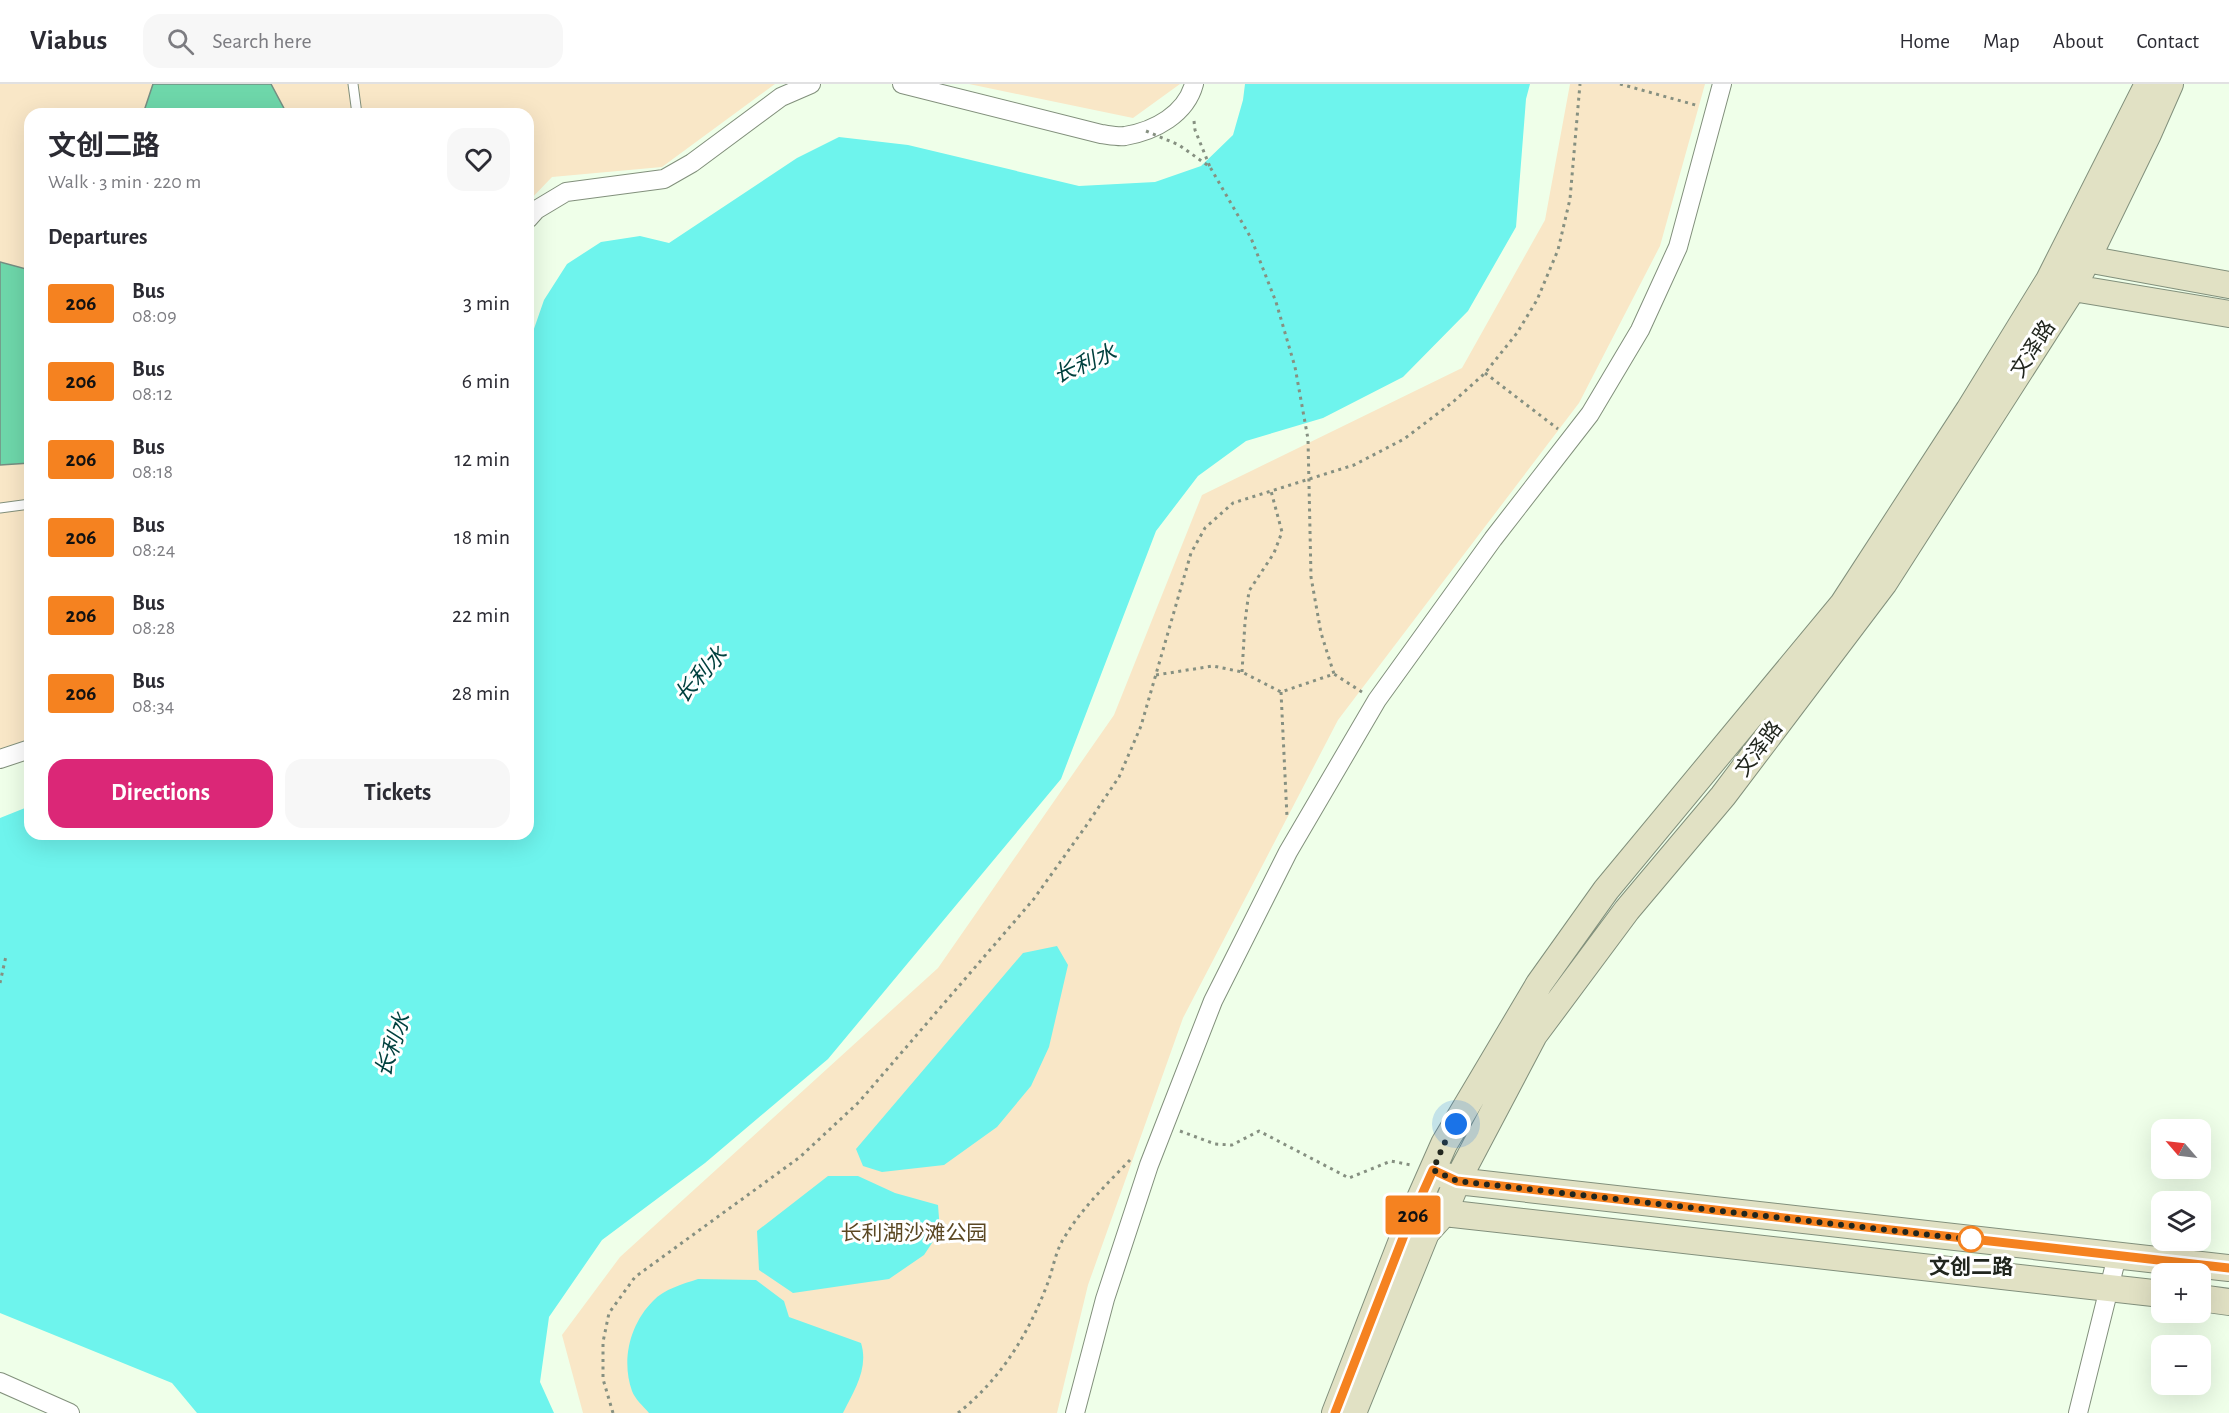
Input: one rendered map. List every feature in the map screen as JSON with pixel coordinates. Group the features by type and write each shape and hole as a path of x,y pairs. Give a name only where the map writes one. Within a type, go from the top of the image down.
{"street":[{"path":"534,212 566,192 664,180 692,163 782,97 811,84"},
{"path":"902,84 1101,134 1123,136 1146,130 1175,116 1192,89"},
{"path":"1075,1413 1105,1299 1149,1165 1213,1001 1288,852 1377,700 1493,539 1590,414 1640,330 1678,247 1722,84"},
{"name":"文泽路","path":"1353,1413 1426,1233 1444,1213 1457,1181 1534,1035 1627,910 1723,796 1884,583 2061,284 2148,84"},
{"name":"文泽路","path":"2074,257 2148,134 2170,84"},
{"path":"2074,257 2229,285"},
{"path":"2061,284 2229,314"},
{"name":"文泽路","path":"1335,1413 1406,1230 1444,1144 1539,984 1606,890 1843,603 1969,410 2061,284"},
{"path":"0,759 24,751"},
{"path":"1433,1170 1457,1181 2229,1269"},
{"path":"1417,1205 1444,1213 2151,1293"},
{"path":"2078,1413 2117,1256"},
{"path":"2211,1300 2229,1302"},
{"path":"0,1382 70,1413"}],"lane":[{"path":"353,84 356,108"},
{"path":"0,508 24,505"}],"path":[{"path":"613,1413 603,1379 603,1342 609,1313 635,1277 800,1157 859,1102 1033,900 1119,777 1140,726 1191,553 1205,528 1233,503 1354,465 1404,439 1453,402 1485,373 1516,333 1537,300 1558,250 1570,199 1580,84"},
{"path":"1620,84 1716,110"},
{"path":"1192,89 1195,130 1210,167 1251,238 1276,302 1295,366 1308,439 1311,577 1322,633 1334,674 1377,700"},
{"path":"1146,130 1179,145 1210,167"},
{"path":"1485,373 1571,439"},
{"path":"1242,672 1245,622 1250,591 1274,553 1282,532 1271,491"},
{"path":"1156,675 1213,666 1242,672 1281,692 1334,674"},
{"path":"1281,692 1287,819"},
{"path":"0,983 6,956"},
{"path":"1165,1125 1215,1144 1232,1145 1259,1131 1349,1178 1391,1161 1433,1170"},
{"path":"958,1413 973,1402 1006,1364 1026,1332 1047,1286 1062,1240 1085,1207 1133,1158"}],"green space":[{"path":"0,84 775,84 662,167 552,177 534,196 534,108 24,108 24,742 0,751"},
{"path":"969,84 1180,84 1133,118"},
{"name":"长利湖沙滩公园","path":"1570,84 1705,84 1660,246 1579,403 1338,720 1183,1018 1088,1285 1057,1413 583,1413 562,1335 620,1257 938,968 1114,715 1202,495 1462,368 1545,220"}],"water":[{"name":"长利水","path":"1245,84 1530,84 1526,99 1516,227 1468,311 1403,377 1323,418 1246,441 1198,476 1156,531 1061,779 828,1059 705,1163 602,1240 549,1317 540,1382 554,1413 197,1413 172,1383 0,1313 0,818 24,808 24,840 534,840 534,329 544,300 567,264 601,242 640,236 669,243 797,158 839,137 908,145 1079,186 1155,182 1201,166 1233,135"},
{"path":"1057,946 1068,965 1049,1047 1031,1086 997,1127 944,1165 882,1172 863,1166 856,1149 1023,953"},
{"path":"828,1176 858,1176 895,1193 938,1205 940,1231 924,1255 889,1279 793,1293 759,1270 757,1231"},
{"path":"698,1279 756,1280 784,1301 789,1317 861,1343 862,1370 843,1413 649,1413 633,1394 629,1379 628,1355 633,1331 645,1310 657,1297 674,1287"}],"building":[{"path":"153,84 271,84 284,108 145,108"},
{"path":"0,262 24,268 24,463 0,465"}],"bus line":[{"name":"206","path":"1335,1413 1406,1230 1433,1170 1457,1181 2229,1268"}],"place":[{"name":"文创二路","path":"1971,1239"}],"route":[{"path":"1456,1124 1433,1170 1457,1181 1976,1240 1971,1239"}]}
